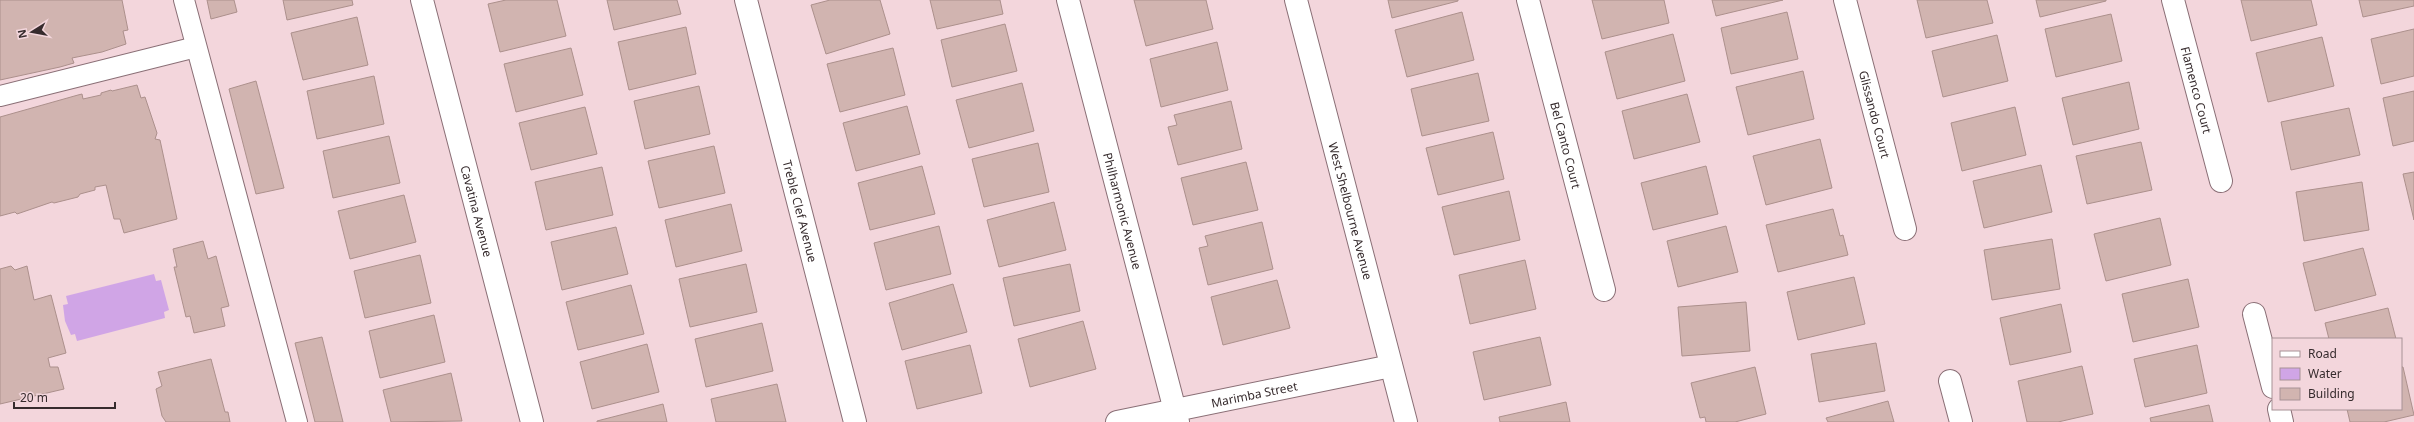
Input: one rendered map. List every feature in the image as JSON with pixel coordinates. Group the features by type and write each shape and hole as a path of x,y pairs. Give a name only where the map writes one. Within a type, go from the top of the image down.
{"street":[{"name":"Cavatina Avenue","path":"422,0 532,422"},
{"name":"Treble Clef Avenue","path":"746,0 855,422"},
{"name":"Philharmonic Avenue","path":"1068,0 1177,416"},
{"name":"West Shelbourne Avenue","path":"1296,0 1406,422"},
{"name":"Bel Canto Court","path":"1528,0 1604,290"},
{"name":"Glissando Court","path":"1845,0 1905,229"},
{"name":"Flamenco Court","path":"2173,0 2221,181"},
{"path":"2254,314 2272,383"},
{"name":"Marimba Street","path":"1117,422 1177,416 1391,366"},
{"path":"1950,381 1961,422"},
{"path":"2278,410 2282,422"}],"lane":[{"path":"184,0 297,422"},
{"path":"0,96 196,47"}],"water":[{"path":"154,274 156,281 161,280 169,310 164,312 165,318 77,341 75,334 71,335 65,321 63,305 68,304 66,296"}],"building":[{"path":"0,0 122,0 128,30 123,31 126,44 102,52 72,58 74,63 60,67 0,80"},
{"path":"207,0 234,0 237,12 211,19"},
{"path":"283,0 352,0 353,5 287,20"},
{"path":"506,0 557,0 566,36 500,52 488,4"},
{"path":"607,0 677,0 681,14 614,30"},
{"path":"830,0 880,0 890,34 826,54 811,5"},
{"path":"930,0 1000,0 1003,14 937,29"},
{"path":"1134,0 1206,0 1213,29 1146,46"},
{"path":"1388,0 1458,0 1458,1 1392,18"},
{"path":"1592,0 1664,0 1669,23 1602,39"},
{"path":"1712,0 1783,0 1716,16"},
{"path":"1917,0 1987,0 1993,23 1926,38"},
{"path":"2036,0 2106,0 2106,1 2040,17"},
{"path":"2241,0 2311,0 2317,25 2251,41"},
{"path":"2359,0 2414,0 2414,6 2363,17"},
{"path":"1462,12 1474,60 1407,77 1395,30"},
{"path":"1787,12 1798,59 1731,74 1721,28"},
{"path":"2111,14 2122,61 2056,77 2045,29"},
{"path":"357,17 368,65 303,80 291,33"},
{"path":"1005,24 1017,71 952,87 941,40"},
{"path":"686,27 696,74 629,90 618,42"},
{"path":"2414,29 2414,76 2381,84 2371,39"},
{"path":"1673,34 1685,81 1617,99 1605,52"},
{"path":"1997,35 2008,81 1943,97 1932,51"},
{"path":"2322,37 2334,86 2268,102 2256,53"},
{"path":"1217,42 1228,90 1161,107 1150,59"},
{"path":"571,48 583,95 516,112 504,64"},
{"path":"893,48 905,95 840,112 827,64"},
{"path":"1803,71 1814,119 1748,135 1736,87"},
{"path":"1478,73 1489,121 1422,136 1411,89"},
{"path":"374,76 384,124 317,139 307,91"},
{"path":"256,81 284,188 256,194 229,89"},
{"path":"2129,82 2139,129 2073,145 2062,98"},
{"path":"1022,83 1034,131 969,148 956,100"},
{"path":"137,85 141,98 145,97 157,133 155,139 160,140 177,219 124,233 120,219 114,219 106,185 95,187 95,190 80,194 78,197 54,203 52,202 17,214 15,212 0,216 0,117 82,94 83,99 101,95 101,93 111,90"},
{"path":"699,86 710,134 645,149 634,101"},
{"path":"2414,91 2414,141 2393,146 2383,98"},
{"path":"1687,94 1700,142 1634,159 1622,111"},
{"path":"1231,101 1242,149 1178,165 1168,127 1177,125 1174,115"},
{"path":"907,106 920,154 856,171 843,123"},
{"path":"585,107 597,154 531,170 519,123"},
{"path":"2015,107 2026,155 1962,171 1951,123"},
{"path":"2349,108 2360,155 2291,170 2281,122"},
{"path":"1493,132 1504,179 1438,195 1426,148"},
{"path":"389,136 400,183 333,198 323,151"},
{"path":"1820,139 1832,188 1766,205 1753,156"},
{"path":"2141,142 2152,190 2087,204 2076,156"},
{"path":"1038,143 1049,192 984,207 972,159"},
{"path":"714,146 725,193 659,208 648,161"},
{"path":"1246,162 1258,210 1193,225 1181,178"},
{"path":"2041,165 2052,212 1984,228 1973,181"},
{"path":"922,166 935,214 870,230 858,183"},
{"path":"1706,166 1718,214 1653,230 1641,183"},
{"path":"602,167 613,215 546,230 535,182"},
{"path":"2414,172 2414,220 2403,174"},
{"path":"2362,182 2369,230 2304,241 2296,192"},
{"path":"1509,191 1520,240 1454,255 1442,207"},
{"path":"404,195 416,242 350,259 338,211"},
{"path":"1054,202 1066,250 999,267 987,220"},
{"path":"731,204 742,251 676,267 665,220"},
{"path":"1833,209 1840,236 1843,235 1848,255 1778,272 1766,225"},
{"path":"2160,218 2171,265 2106,281 2094,234"},
{"path":"1262,222 1273,269 1208,285 1199,248 1208,246 1205,236"},
{"path":"939,226 951,274 886,290 874,243"},
{"path":"1726,226 1738,272 1678,287 1667,241"},
{"path":"616,227 628,274 562,290 551,242"},
{"path":"2052,239 2060,289 1992,300 1984,250"},
{"path":"203,241 208,259 216,256 229,306 221,308 225,326 194,333 190,316 186,317 174,267 177,267 173,249"},
{"path":"2363,248 2376,295 2315,311 2303,263"},
{"path":"420,255 431,303 365,318 354,271"},
{"path":"1525,260 1536,309 1470,324 1459,275"},
{"path":"746,264 757,312 690,327 679,279"},
{"path":"1070,264 1080,311 1014,326 1003,278"},
{"path":"11,266 15,270 27,266 34,300 51,295 66,353 48,358 50,367 58,367 64,389 0,404 0,269"},
{"path":"1854,277 1865,324 1798,340 1787,292"},
{"path":"2188,279 2199,327 2133,342 2122,294"},
{"path":"1277,280 1290,328 1223,345 1211,297"},
{"path":"953,284 967,332 902,350 889,303"},
{"path":"631,285 644,334 578,350 566,302"},
{"path":"1746,302 1750,351 1682,356 1678,307"},
{"path":"2061,304 2071,352 2010,365 2000,318"},
{"path":"2388,308 2396,338 2329,338 2325,323"},
{"path":"434,315 445,362 380,378 369,331"},
{"path":"1083,321 1096,369 1030,387 1018,339"},
{"path":"762,323 773,371 706,387 695,339"},
{"path":"322,337 343,422 315,422 295,343"},
{"path":"1540,337 1551,385 1484,400 1473,352"},
{"path":"1876,343 1885,391 1819,402 1811,354"},
{"path":"647,344 659,392 592,409 580,362"},
{"path":"970,345 982,393 917,409 905,361"},
{"path":"2197,345 2207,393 2145,407 2134,359"},
{"path":"211,359 225,412 228,412 230,422 166,422 162,416 156,389 162,386 158,372"},
{"path":"2082,366 2093,414 2058,422 2027,422 2018,381"},
{"path":"1755,367 1766,414 1735,422 1706,422 1705,417 1700,418 1691,383"},
{"path":"2403,367 2414,415 2384,422 2350,422 2347,410 2402,410"},
{"path":"451,373 462,421 391,422 383,390"},
{"path":"777,384 786,422 716,422 711,399"},
{"path":"1888,401 1894,422 1828,422 1826,418"},
{"path":"1566,402 1570,422 1500,422 1499,417"},
{"path":"663,404 667,422 597,422 597,421"},
{"path":"2209,405 2213,422 2151,422 2150,418"}]}
